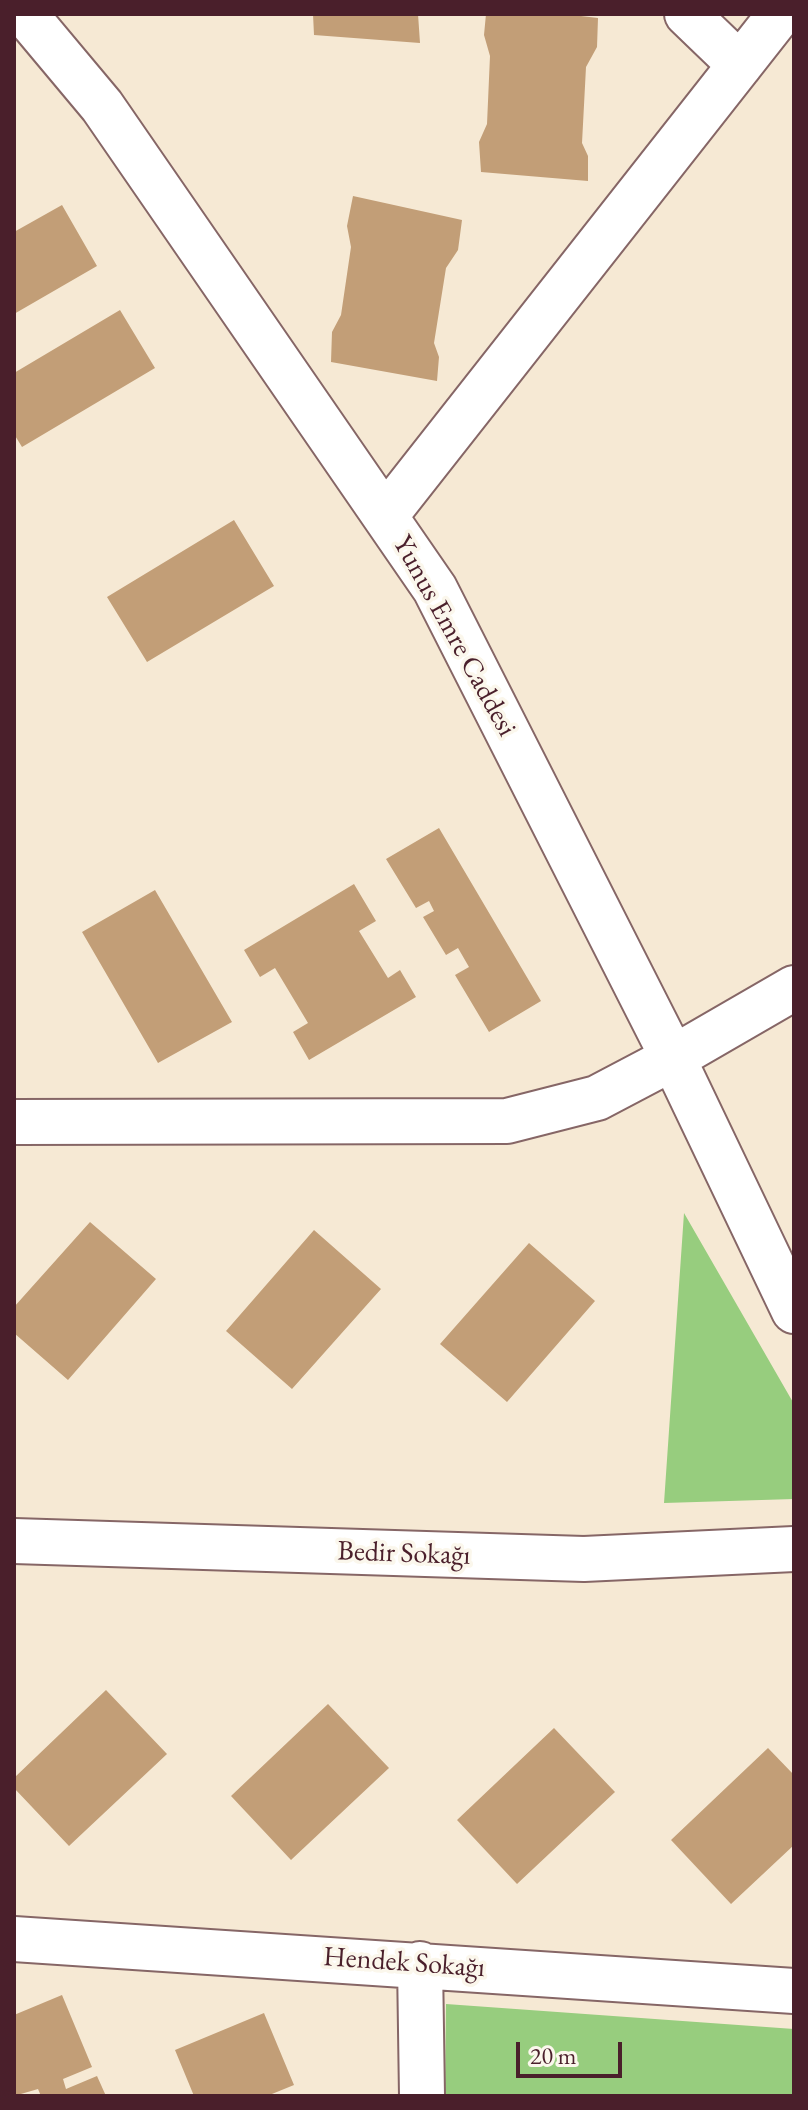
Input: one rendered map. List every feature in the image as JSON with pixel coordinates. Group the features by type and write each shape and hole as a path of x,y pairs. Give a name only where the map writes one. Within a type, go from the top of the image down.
{"street":[{"name":"Yunus Emre Caddesi","path":"25,14 102,106 435,589 673,1058 794,1311"},
{"path":"687,14 740,65"},
{"path":"386,515 780,14"},
{"path":"14,1122 507,1121 597,1098 794,988"},
{"name":"Bedir Sokağı","path":"14,1541 584,1559 794,1549"},
{"name":"Hendek Sokağı","path":"14,1939 794,1991"},
{"path":"420,1964 422,2096"}],"green space":[{"path":"684,1213 794,1404 794,1499 664,1503"},
{"path":"446,2004 794,2029 794,2096 445,2096"}],"building":[{"path":"313,14 418,14 420,43 314,35"},
{"path":"486,14 564,14 598,18 597,47 586,67 582,143 588,156 588,181 481,172 479,142 487,124 490,56 484,35"},
{"path":"353,196 462,220 458,250 446,268 434,343 439,357 437,381 331,362 332,332 341,315 351,247 347,226"},
{"path":"62,205 97,266 14,314 14,232"},
{"path":"120,310 155,368 22,447 14,434 14,373"},
{"path":"234,520 274,586 147,662 107,597"},
{"path":"439,828 541,1001 489,1032 455,975 469,967 458,948 446,955 423,917 434,911 429,901 416,908 386,859"},
{"path":"354,884 376,921 359,931 388,978 400,970 416,997 309,1060 293,1032 308,1023 275,968 260,977 244,950"},
{"path":"155,890 232,1022 158,1063 82,932"},
{"path":"90,1222 156,1279 68,1380 14,1333 14,1307"},
{"path":"314,1230 381,1289 292,1389 226,1331"},
{"path":"529,1243 595,1301 507,1402 440,1344"},
{"path":"106,1690 167,1754 69,1846 14,1788 14,1778"},
{"path":"328,1704 389,1768 291,1860 231,1796"},
{"path":"554,1728 615,1792 517,1884 457,1820"},
{"path":"768,1748 794,1775 794,1845 731,1904 671,1840"},
{"path":"62,1995 92,2067 63,2079 66,2089 97,2076 106,2096 41,2096 38,2089 14,2096 14,2015"},
{"path":"264,2013 294,2085 267,2096 194,2096 175,2050"}]}
